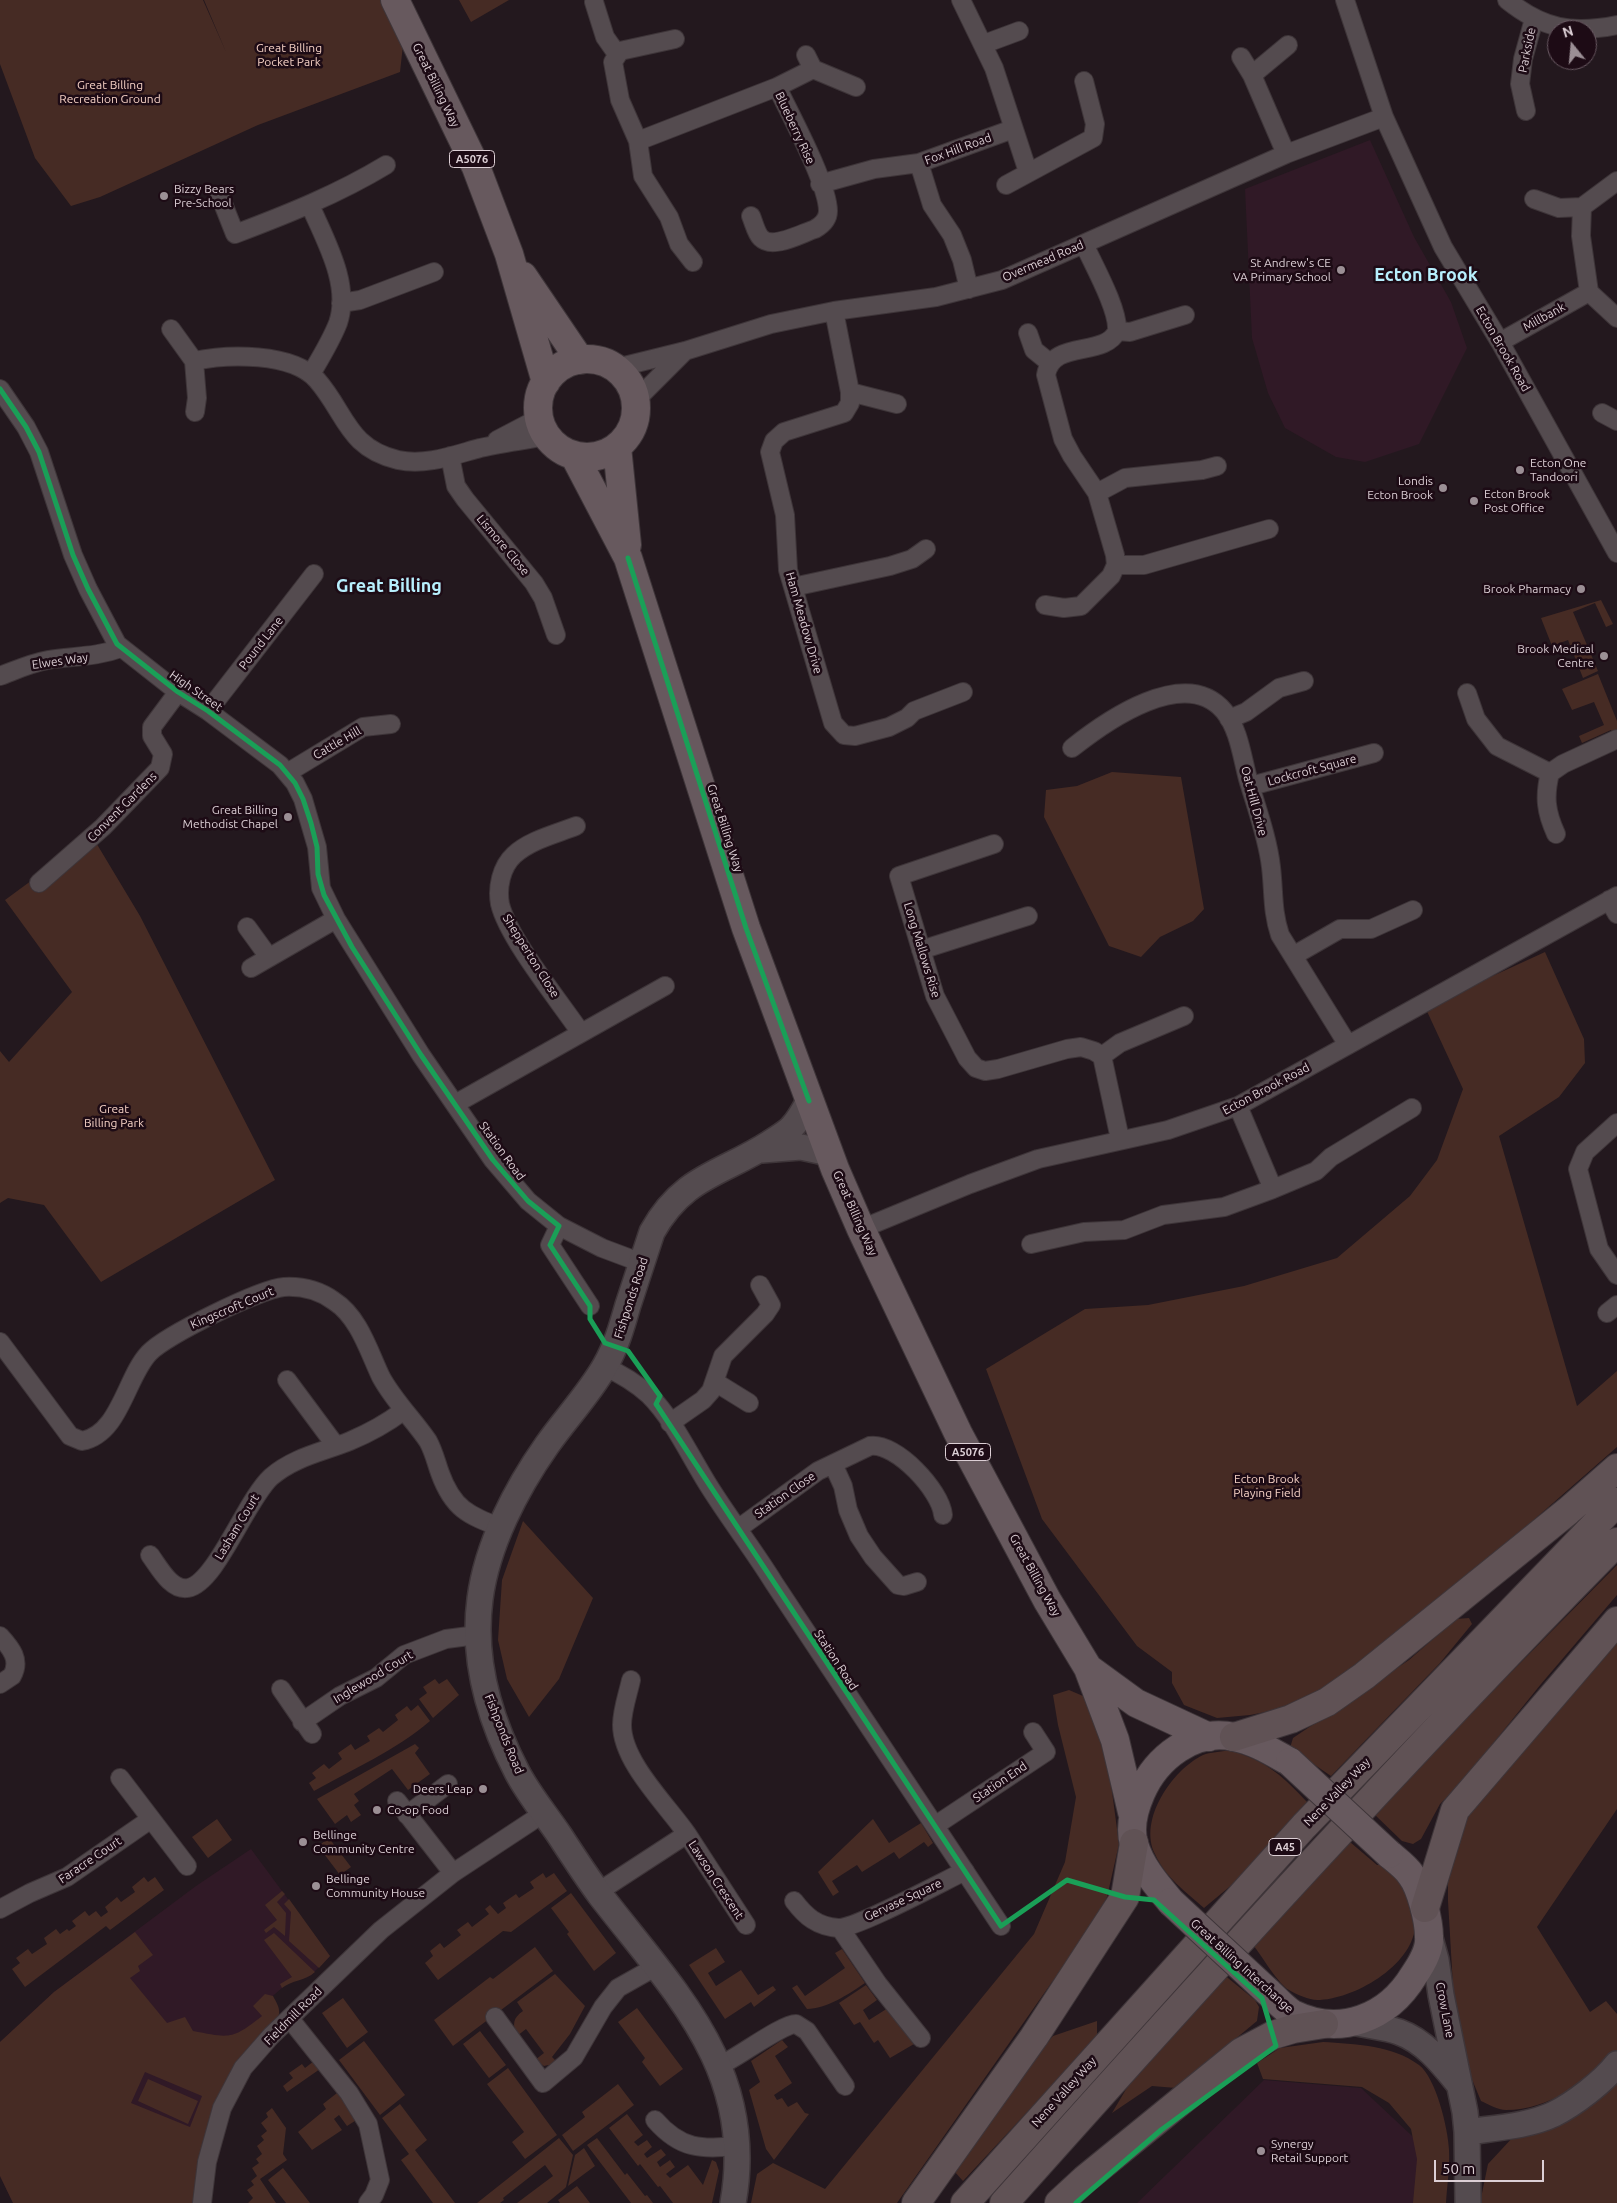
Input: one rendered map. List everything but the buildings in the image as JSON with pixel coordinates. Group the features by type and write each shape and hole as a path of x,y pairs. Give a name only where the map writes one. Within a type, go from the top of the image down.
{"highway":[{"path":"1222,1737 1291,1718 1327,1702 1364,1676 1568,1511 1617,1468"},
{"name":"Nene Valley Way","path":"965,2203 1304,1826 1617,1502"},
{"name":"A45","path":"1004,2203 1294,1881 1508,1654 1617,1542"},
{"path":"1425,1908 1454,1810 1617,1620"},
{"path":"916,2203 1034,2036 1125,1896 1134,1843"},
{"path":"1059,2203 1100,2166 1241,2052 1273,2035 1293,2029 1324,2024"}],"main road":[{"name":"Great Billing Way","path":"396,1 476,167 508,254 546,382"},
{"name":"Great Billing Way","path":"508,254 580,360"},
{"path":"580,360 599,361 616,368 625,377 636,400 633,426 617,447 604,454 589,457 574,455 559,448 544,427 541,394 546,382 560,368 580,360"},
{"name":"Great Billing Way","path":"617,447 628,558"},
{"name":"Great Billing Way","path":"574,455 628,558 746,928 829,1153 861,1229 958,1433 1047,1600 1088,1668 1115,1740 1132,1812"},
{"name":"Great Billing Way","path":"1088,1668 1136,1703 1222,1737"},
{"name":"Great Billing Interchange","path":"1222,1737 1265,1747 1290,1762 1412,1875 1425,1908 1430,1938 1421,1965 1399,1997 1382,2011 1354,2022 1324,2024 1292,2013 1171,1902 1148,1875 1134,1843 1132,1812 1148,1776 1164,1758 1184,1744 1222,1737"}],"street":[{"path":"961,0 984,44 1028,172"},
{"name":"Ecton Brook Road","path":"1345,0 1384,117 1443,247 1500,342 1617,553"},
{"name":"Parkside","path":"1508,0 1534,19 1569,29 1590,30 1617,25"},
{"path":"594,2 605,37 616,54"},
{"name":"Parkside","path":"1526,111 1520,84 1523,59 1534,19"},
{"path":"984,44 1019,32"},
{"path":"616,54 676,39"},
{"path":"1252,76 1288,45"},
{"path":"616,54 613,62 620,100 638,141 643,176 669,217 679,244 693,262"},
{"path":"1241,58 1252,76 1286,154"},
{"path":"777,87 809,62 856,86"},
{"path":"1006,185 1093,138 1095,124 1084,81"},
{"name":"Blueberry Rise","path":"638,141 777,87 801,136 820,184 828,211 825,221 815,229 776,243 766,242 760,237 751,216"},
{"name":"Overmead Road","path":"616,368 685,351 771,324 834,311 921,300 969,289 1036,266 1286,154 1384,117"},
{"name":"Fox Hill Road","path":"969,289 962,260 952,235 932,205 919,163 1013,129"},
{"path":"820,184 874,170 919,163"},
{"path":"220,196 235,234 310,205 352,185 386,165"},
{"path":"1534,199 1559,208 1582,206 1617,181"},
{"path":"310,205 338,275 341,303 335,329 311,374"},
{"path":"1582,206 1581,236 1589,292 1617,318"},
{"path":"1084,244 1104,286 1115,317 1117,332"},
{"path":"341,303 360,300 434,272"},
{"name":"Millbank","path":"1500,342 1589,292"},
{"path":"834,311 850,392 897,404"},
{"path":"1045,604 1064,608 1081,606 1111,576 1116,565 1115,555 1097,493 1063,439 1047,382 1047,369 1050,363 1059,356 1108,342 1117,332 1130,332 1186,315"},
{"path":"171,329 194,361 198,398 195,412"},
{"path":"1028,333 1034,350 1050,363"},
{"name":"Overmead Road","path":"636,400 685,351"},
{"path":"194,361 226,356 260,357 292,365 311,374 324,390 350,431 377,452 412,462 450,456 481,448 544,427"},
{"name":"High Street","path":"0,389 26,427 39,452 73,555 104,621 121,648 178,692 208,711 280,765 287,773 303,799 317,847 318,874 321,888 336,919 387,1000"},
{"name":"Ham Meadow Drive","path":"850,392 850,403 839,416 784,432 774,441 771,447 771,457 785,515 788,570 833,723 844,735 855,736 889,727 907,718 914,711 963,692"},
{"name":"Lismore Close","path":"450,456 456,486 534,583 543,598 556,635"},
{"path":"1097,493 1125,478 1202,470 1217,466"},
{"path":"1116,565 1144,566 1269,529"},
{"path":"793,586 890,566 912,559 926,549"},
{"name":"Pound Lane","path":"208,711 314,574"},
{"name":"Elwes Way","path":"0,676 24,666 49,660 103,655 121,648"},
{"path":"1072,748 1115,717 1154,699 1185,694 1196,695 1215,704 1230,719 1246,712 1279,688 1304,681"},
{"name":"Convent Gardens","path":"39,883 103,827 160,768 163,754 152,736 152,727 178,692"},
{"path":"1467,693 1476,719 1498,746 1550,773"},
{"name":"Oat Hill Drive","path":"1230,719 1251,786 1271,866 1273,916 1280,935 1292,956 1348,1045"},
{"name":"Cattle Hill","path":"287,773 363,727 391,724"},
{"path":"1556,834 1546,809 1546,794 1550,773 1563,764 1617,740"},
{"name":"Lockcroft Square","path":"1251,786 1374,753"},
{"name":"Shepperton Close","path":"576,826 539,841 514,855 502,874 499,894 503,913 524,950 581,1033"},
{"name":"Long Mallows Rise","path":"994,844 900,876 935,996 967,1058 976,1068 985,1071 998,1069 1067,1049 1081,1047 1102,1056"},
{"name":"Ecton Brook Road","path":"861,1229 1014,1167 1120,1139 1168,1130 1238,1106 1614,903"},
{"path":"1292,956 1340,929 1371,929 1413,910"},
{"path":"921,950 1028,916"},
{"path":"251,968 268,956 336,919"},
{"path":"247,927 268,956"},
{"path":"455,1104 665,986"},
{"name":"Station Road","path":"387,1000 455,1104 504,1174 528,1201 559,1226 602,1248 642,1263"},
{"path":"1120,1139 1102,1056 1120,1042 1184,1016"},
{"name":"Fishponds Road","path":"733,2203 738,2146 732,2110 720,2066 709,2042 674,1988 598,1892 518,1774 484,1684 478,1634 480,1598 493,1549 528,1475 604,1367 615,1347 652,1232 672,1202 689,1186 759,1150 792,1128 809,1101"},
{"path":"1238,1106 1272,1189"},
{"path":"1031,1244 1084,1232 1124,1230 1163,1215 1224,1207 1316,1171 1331,1157 1412,1108"},
{"path":"1617,1123 1585,1152 1578,1169 1599,1249 1617,1275"},
{"name":"Fishponds Road","path":"759,1150 801,1147 829,1153"},
{"path":"559,1226 550,1245 590,1306"},
{"path":"670,1423 703,1400 715,1382 723,1356 765,1314 777,1305 760,1285"},
{"name":"Kingscroft Court","path":"0,1342 70,1436 78,1440 87,1440 104,1428 122,1404 139,1365 164,1340 274,1288 286,1287 319,1293 337,1303 350,1315 389,1392 427,1441 452,1498 464,1512 502,1528"},
{"name":"Station Road","path":"604,1367 626,1376 639,1387 656,1404 670,1423 708,1486 739,1528 843,1689 1002,1926"},
{"path":"287,1380 336,1446"},
{"path":"715,1382 749,1403"},
{"name":"Lasham Court","path":"150,1555 178,1588 188,1588 199,1584 222,1555 250,1503 272,1477 291,1462 366,1433 403,1411"},
{"name":"Station Close","path":"739,1528 818,1471 870,1446 885,1447 901,1457 915,1470 939,1501 943,1515"},
{"path":"833,1464 843,1486 852,1522 873,1557 898,1585 904,1586 917,1582"},
{"name":"Inglewood Court","path":"280,1689 307,1728 340,1696 376,1678 404,1655 446,1639 478,1634"},
{"path":"0,1636 14,1654 16,1663 12,1676 0,1684"},
{"name":"Lawson Crescent","path":"631,1680 622,1721 627,1746 643,1777 686,1834 746,1925"},
{"name":"Station End","path":"936,1825 1046,1752 1033,1732"},
{"path":"120,1778 187,1866"},
{"path":"448,1784 402,1808 453,1873"},
{"name":"Fieldmill Road","path":"202,2203 206,2162 222,2108 243,2068 271,2036 355,1953 453,1873 544,1813"},
{"name":"Faracre Court","path":"0,1909 30,1893 67,1877 151,1819"},
{"name":"Lawson Crescent","path":"598,1892 686,1834"},
{"name":"Gervase Square","path":"840,1928 870,1917 965,1871"},
{"path":"794,1901 806,1917 820,1924 840,1928 878,1984 921,2038"},
{"name":"Crow Lane","path":"1430,1938 1436,1960 1457,2082 1468,2132 1468,2203"},
{"path":"496,2017 543,2083 574,2057 603,2006 618,1988 656,1966"},
{"path":"290,2019 349,2093 368,2124 380,2180 374,2195 368,2203"},
{"name":"Crow Lane","path":"1354,2022 1398,2032 1418,2041 1457,2082"},
{"path":"720,2066 740,2056 786,2026 796,2024 808,2031 845,2086"},
{"path":"1468,2132 1528,2122 1554,2114 1607,2077 1617,2064"},
{"path":"655,2120 676,2140 687,2145 703,2149 738,2146"}],"shaded area":[{"name":"St Andrew's CE VA Primary School","path":"1370,140 1414,237 1451,302 1467,348 1419,444 1365,462 1336,457 1285,428 1268,393 1252,338 1245,189"},
{"path":"251,1849 330,1956 310,1976 289,1982 268,2000 266,2019 214,2094 188,2203 13,2203 0,2176 0,2042 54,1992 196,1886"},
{"path":"1264,2080 1361,2088 1426,2149 1430,2203 1137,2203"}],"green space":[{"name":"Great Billing Recreation Ground","path":"0,0 203,0 226,52 204,0 382,0 403,45 400,72 258,125 100,197 71,206 35,158 0,64"},
{"path":"459,0 509,0 471,22"},
{"path":"1601,600 1613,624 1606,627 1595,603 1573,612 1598,671 1583,678 1568,640 1552,646 1541,618"},
{"path":"1598,674 1617,721 1617,732 1613,734 1611,730 1582,743 1579,736 1604,725 1594,702 1572,710 1562,689"},
{"path":"1112,772 1181,777 1204,909 1193,921 1160,937 1141,957 1109,946 1044,817 1046,790 1077,786"},
{"name":"Great Billing Park","path":"92,836 140,916 275,1180 101,1282 44,1205 8,1198 0,1203 0,1051 9,1062 72,992 5,900"},
{"name":"Ecton Brook Playing Field","path":"1545,952 1584,1039 1585,1063 1559,1097 1499,1136 1577,1406 1617,1371 1617,1447 1416,1623 1328,1689 1291,1707 1250,1715 1217,1718 1184,1705 1172,1683 1172,1672 1137,1646 1042,1519 986,1369 1085,1309 1148,1305 1244,1286 1337,1258 1410,1196 1437,1160 1463,1089 1425,1007"},
{"path":"523,1521 593,1598 559,1679 529,1717 507,1679 498,1640 502,1580"},
{"path":"1617,1565 1617,1595 1541,1684 1461,1783 1440,1804 1421,1839 1413,1844 1402,1841 1374,1814"},
{"path":"1469,1618 1472,1624 1440,1663 1331,1776 1290,1748 1293,1738 1409,1660 1456,1619"},
{"path":"1617,1631 1617,1809 1537,1927 1590,2012 1606,2001 1617,2014 1617,2054 1580,2084 1552,2099 1522,2109 1500,2109 1481,2101 1466,2065 1454,2003 1448,1901 1448,1861 1460,1817"},
{"path":"435,1679 439,1684 447,1679 459,1695 433,1718 419,1699 427,1693 423,1687"},
{"path":"1069,1690 1083,1696 1104,1746 1119,1844 1107,1897 1088,1937 1052,1982 897,2203 751,2203 757,2174 773,2163 825,2189 1034,1934 1065,1862 1076,1797 1058,1725 1053,1695"},
{"path":"418,1705 430,1721 417,1732 388,1751 314,1791 309,1783 316,1778 312,1773 324,1764 329,1769 342,1759 338,1753 351,1744 355,1750 370,1741 367,1736 379,1728 383,1732 398,1720 395,1715 407,1706 411,1711"},
{"path":"415,1744 419,1748 415,1753 430,1774 408,1790 392,1769 354,1794 359,1801 354,1805 361,1815 351,1822 347,1815 335,1824 317,1799"},
{"path":"1229,1750 1266,1765 1284,1779 1311,1806 1258,1863 1204,1908 1176,1884 1164,1870 1155,1854 1151,1841 1151,1826 1161,1797 1180,1772 1191,1762 1203,1755"},
{"path":"217,1819 232,1840 208,1858 192,1837"},
{"path":"873,1819 889,1843 921,1823 933,1843 928,1847 924,1842 899,1859 894,1852 862,1872 857,1865 832,1881 839,1892 833,1896 818,1872"},
{"path":"329,1838 351,1867 340,1875 318,1846"},
{"path":"1350,1842 1377,1865 1390,1863 1411,1902 1415,1927 1411,1941 1403,1955 1378,1978 1347,1994 1317,2000 1311,1999 1285,1987 1253,1945"},
{"path":"543,1873 546,1878 554,1873 567,1891 511,1932 503,1931 438,1980 425,1963 433,1956 430,1951 440,1943 444,1948 461,1935 457,1930 468,1922 472,1927 489,1914 485,1909 490,1905 498,1914 506,1908 503,1903 516,1894 519,1898 534,1888 530,1882"},
{"path":"144,1877 148,1882 155,1877 164,1890 110,1930 106,1926 25,1987 12,1969 20,1963 16,1958 28,1949 32,1954 47,1944 44,1938 56,1929 60,1934 67,1929 69,1931 76,1926 72,1921 85,1911 89,1916 96,1911 101,1917 108,1912 105,1907 117,1897 121,1902 135,1892 132,1887"},
{"path":"282,1891 285,1894 277,1902 286,1913 285,1936 274,1927 266,1933 264,1930 277,1920 265,1905"},
{"path":"571,1893 616,1953 594,1971 551,1908"},
{"path":"289,1899 330,1956 319,1968 289,1941 291,1912 284,1904"},
{"path":"135,1932 153,1955 138,1966 140,1971 130,1978 167,2023 185,2017 193,2031 223,2036 230,2035 244,2029 262,2016 253,2006 265,1994 273,1996 279,2009 277,2018 241,2057 220,2091 213,2109 200,2164 195,2203 13,2203 0,2176 0,2042 54,1992","holes":["145,2072 202,2096 190,2127 131,2103"]},
{"path":"274,1933 315,1972 282,1988 280,1984 292,1977 264,1940"},
{"path":"535,1947 553,1971 453,2046 434,2020 490,1977 493,1979"},
{"path":"716,1948 725,1962 708,1973 716,1986 741,1970 758,1995 773,1986 776,1990 754,2007 751,2002 725,2019 689,1965"},
{"path":"842,1949 865,1983 829,2004 807,2009 792,1988 797,1985 805,1996 845,1968 835,1953"},
{"path":"555,1974 585,2006 570,2034 552,2057 558,2063 544,2066 535,2060 544,2053 526,2029 517,2036 514,2022 523,2011 517,2002"},
{"path":"1223,1974 1255,2000 1259,2007 1257,2021 1176,2088 1152,2086 1112,2113 1138,2069"},
{"path":"866,1985 877,2000 863,2010 869,2020 888,2008 913,2038 914,2044 890,2058 878,2040 874,2043 860,2022 854,2025 839,2003"},
{"path":"343,1998 368,2032 347,2048 322,2013"},
{"path":"637,2008 683,2069 660,2086 642,2062 645,2058 618,2022"},
{"path":"1097,2021 1097,2037 963,2181 954,2171 1022,2070 1053,2036"},
{"path":"480,2031 506,2065 489,2078 463,2044"},
{"path":"782,2040 788,2047 775,2056 792,2083 774,2095 777,2100 782,2098 788,2107 797,2102 805,2113 809,2114 774,2160 766,2149 749,2090 760,2082 751,2061"},
{"path":"364,2041 405,2095 380,2115 339,2060"},
{"path":"1323,2042 1385,2049 1408,2058 1425,2071 1440,2104 1448,2141 1449,2163 1446,2203 1413,2203 1417,2159 1411,2129 1389,2103 1362,2087 1263,2079 1257,2063 1280,2048"},
{"path":"314,2061 320,2069 287,2092 283,2086 293,2078 289,2073 302,2064 305,2068"},
{"path":"508,2068 557,2135 525,2159 512,2142 524,2132 487,2084"},
{"path":"148,2079 198,2101 188,2124 138,2101"},
{"path":"330,2083 358,2119 347,2126 339,2115 334,2119 342,2130 312,2150 298,2132 326,2109 323,2104 337,2093"},
{"path":"618,2084 634,2105 573,2151 562,2135 585,2117 582,2112"},
{"path":"1617,2084 1617,2203 1480,2203 1488,2164 1514,2136"},
{"path":"400,2104 427,2140 415,2150 455,2203 433,2203 401,2160 409,2154 382,2118"},
{"path":"272,2108 286,2128 283,2154 287,2160 260,2179 276,2203 248,2203 253,2198 247,2190 254,2185 251,2181 257,2176 252,2168 259,2163 256,2159 262,2154 257,2146 264,2140 261,2136 267,2131 261,2123 268,2117 266,2113"},
{"path":"627,2114 643,2135 634,2142 638,2146 647,2140 652,2147 644,2154 647,2158 661,2149 666,2155 657,2162 660,2167 670,2160 675,2167 666,2174 670,2178 688,2165 703,2185 712,2160 716,2162 719,2171 712,2203 673,2203 640,2164 638,2166 609,2128"},
{"path":"559,2138 573,2155 566,2187 547,2203 517,2203 553,2176 545,2165 503,2198 504,2200 500,2203 477,2203"},
{"path":"597,2138 625,2175 627,2173 653,2203 631,2203 587,2145"},
{"path":"584,2148 595,2166 568,2186 575,2155"},
{"path":"283,2168 310,2203 286,2203 268,2180"},
{"path":"577,2186 590,2203 560,2203 558,2200"}],"cycle path":[{"path":"0,389 26,427 39,452 73,555 88,589 117,644 178,692 208,711 280,765 295,783 311,823 317,847 318,874 324,895 352,947 421,1055 493,1160 528,1201 559,1226 550,1245 590,1306 590,1319 605,1343 628,1351 660,1396 656,1404 1001,1926 1067,1880 1125,1897 1154,1900 1262,1998 1276,2046 1161,2130 1076,2203"},
{"path":"628,558 746,928 809,1101"}],"place":[{"name":"Bizzy Bears Pre-School","path":"164,196"},
{"name":"St Andrew's CE VA Primary School","path":"1341,270"},
{"name":"Ecton One Tandoori","path":"1520,470"},
{"name":"Londis Ecton Brook","path":"1443,488"},
{"name":"Ecton Brook Post Office","path":"1474,501"},
{"name":"Brook Pharmacy","path":"1581,589"},
{"name":"Brook Medical Centre","path":"1604,656"},
{"name":"Great Billing Methodist Chapel","path":"288,817"},
{"name":"Deers Leap","path":"483,1789"},
{"name":"Co-op Food","path":"377,1810"},
{"name":"Bellinge Community Centre","path":"303,1842"},
{"name":"Bellinge Community House","path":"316,1886"},
{"name":"Synergy Retail Support","path":"1261,2151"}],"district":[{"name":"Ecton Brook","path":"1426,275"},
{"name":"Great Billing","path":"389,586"}],"park label":[{"name":"Great Billing Pocket Park","path":"289,55"}]}
